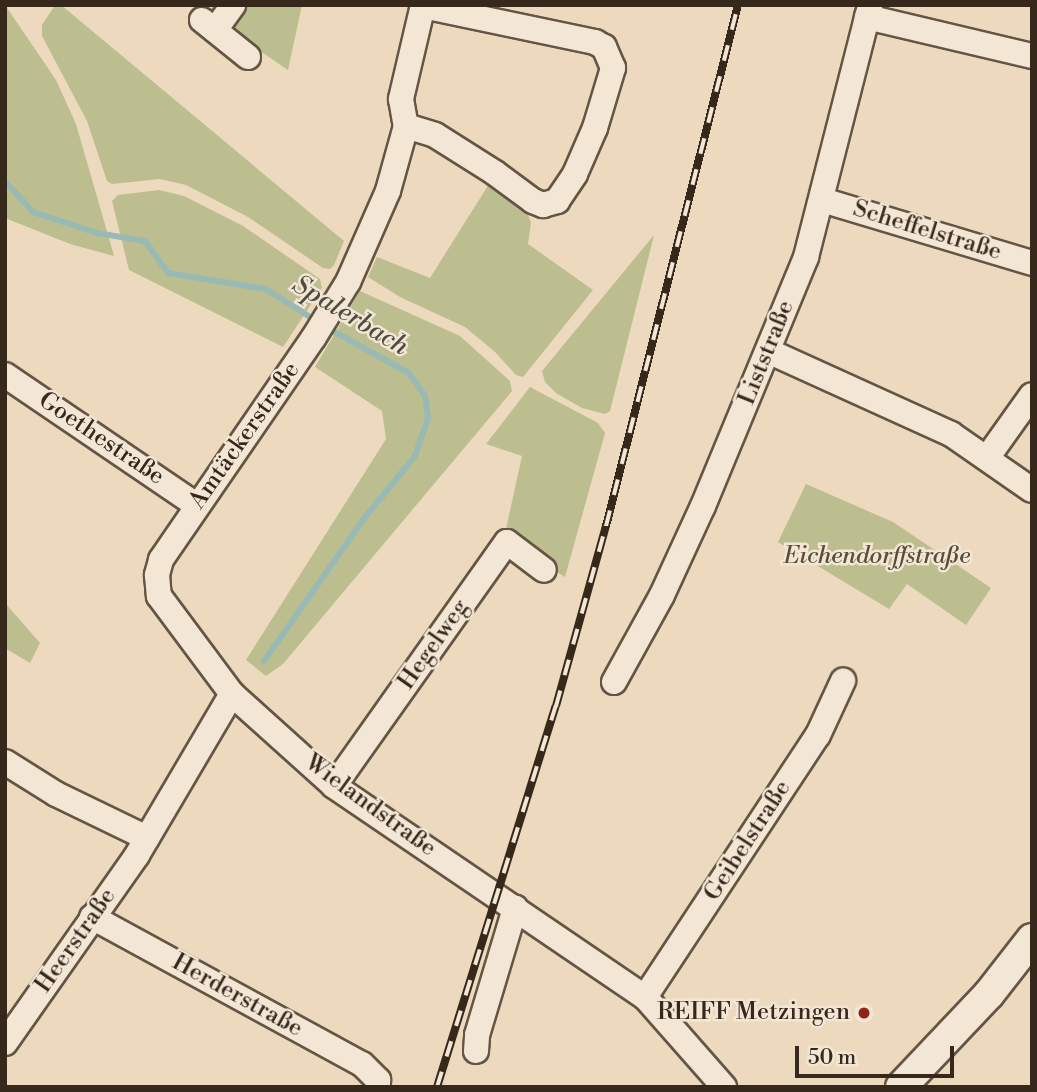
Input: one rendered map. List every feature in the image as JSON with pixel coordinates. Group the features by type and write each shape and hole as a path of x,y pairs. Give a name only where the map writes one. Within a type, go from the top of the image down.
{"street":[{"path":"233,5 209,25 248,57"},
{"path":"406,126 435,135 543,205 557,201 575,174 595,128 613,68 604,47 595,42 423,6"},
{"name":"Amtäckerstraße","path":"232,694 159,596 157,575 161,559 348,282 388,191 406,126 401,99 423,6"},
{"path":"868,11 1032,56"},
{"name":"Liststraße","path":"614,682 662,596 717,476 806,257 868,11"},
{"name":"Scheffelstraße","path":"822,200 1032,262"},
{"path":"768,351 951,434 1032,490"},
{"name":"Goethestraße","path":"5,375 196,505"},
{"path":"988,458 1032,396"},
{"name":"Hegelweg","path":"334,786 507,542 544,570"},
{"name":"Geibelstraße","path":"645,997 818,735 843,681"},
{"path":"5,762 56,794 147,838 232,694"},
{"name":"Wielandstraße","path":"232,694 334,786 645,997 724,1087"},
{"name":"Heerstraße","path":"5,1043 147,838"},
{"path":"476,1051 477,1035 514,908"},
{"name":"Herderstraße","path":"92,917 362,1065 378,1083"},
{"path":"901,1087 1028,952"}],"green space":[{"path":"5,5 56,80 76,124 114,256 70,244 5,218"},
{"path":"55,5 61,5 344,241 334,265 330,269 323,268 248,217 186,185 160,179 112,184 107,181 87,121 42,36 42,25"},
{"path":"244,5 302,5 288,70 236,35 235,18"},
{"path":"489,184 526,209 531,223 528,244 593,290 523,377 516,375 495,352 465,327 400,297 368,277 377,257 430,278"},
{"path":"159,190 184,196 243,226 320,279 322,288 283,347 129,270 112,201 118,195"},
{"path":"654,235 610,411 605,414 582,408 556,393 545,382 542,371"},
{"path":"360,291 460,336 510,381 512,391 283,664 266,676 246,660 386,439 382,411 315,367"},
{"path":"530,387 598,423 605,433 565,577 504,538 522,456 486,444"},
{"name":"Eichendorffstraße","path":"806,484 893,522 991,588 966,625 907,584 889,609 778,542"},
{"path":"5,603 40,643 30,663 5,648"}],"waterway":[{"name":"Spalerbach","path":"5,181 33,212 97,233 145,241 168,273 266,289 318,322"},
{"name":"Spalerbach","path":"264,661 366,516 415,456 428,419 425,396 409,373 327,328"}],"railway":[{"path":"437,1087 556,706 606,526 738,5"}],"place":[{"name":"REIFF Metzingen","path":"864,1013"}]}
